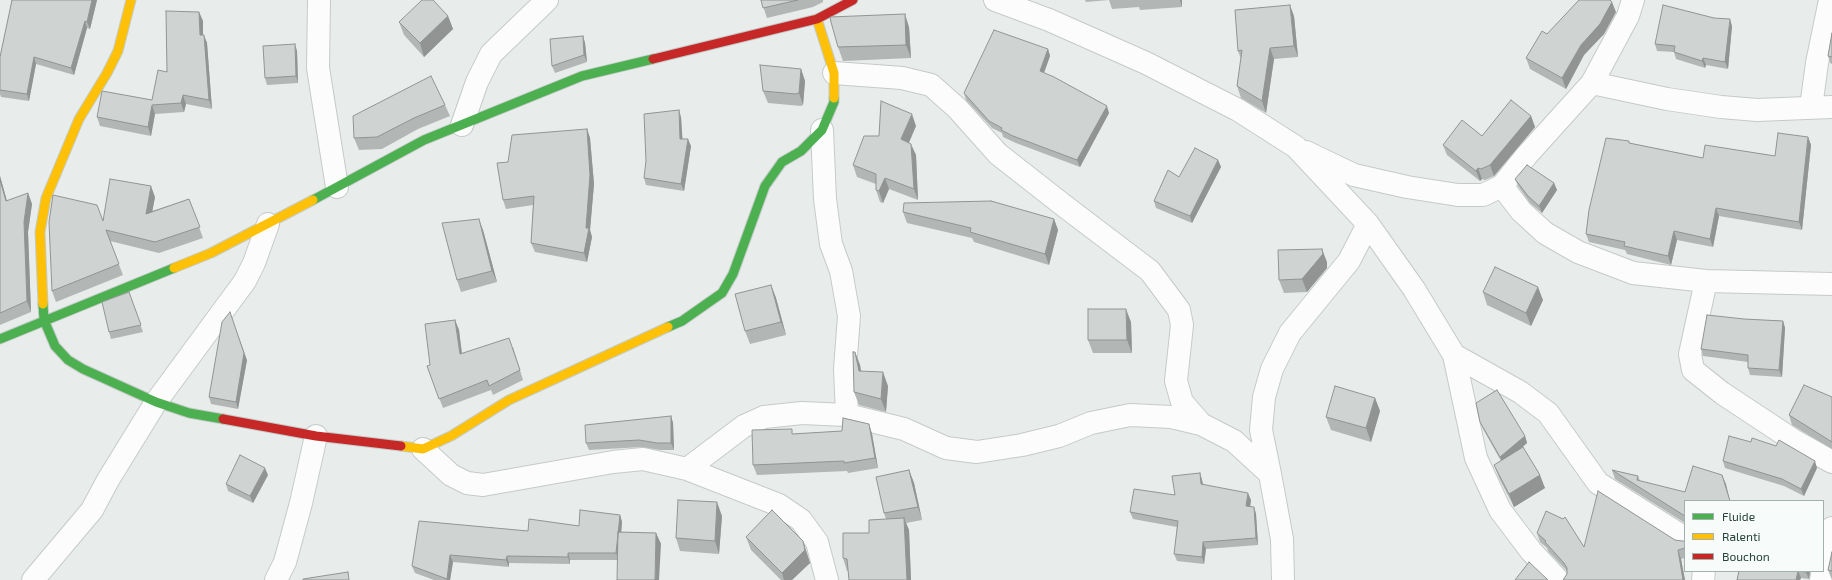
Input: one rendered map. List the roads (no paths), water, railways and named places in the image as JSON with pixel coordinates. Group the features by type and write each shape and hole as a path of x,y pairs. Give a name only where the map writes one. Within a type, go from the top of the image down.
{"street":[{"path":"132,0 118,51 107,73 79,119 46,198 40,232 44,320 55,346 68,360 82,369 156,402 189,413 316,436 423,449 451,436 509,400 682,321 722,293 733,274 765,186 782,162 801,151 822,130 834,102 834,73 817,19"},
{"path":"319,0 318,68 337,187"},
{"path":"462,125 477,82 491,54 547,0"},
{"path":"0,339 211,253 424,140 582,76 817,19 853,0"},
{"path":"995,0 1049,20 1146,63 1238,110 1296,147 1354,175 1407,187 1458,195 1483,195 1502,186 1592,83 1628,16 1634,0"},
{"path":"1811,107 1817,63 1830,0"},
{"path":"834,73 902,78 931,85 957,108 998,154 1150,271 1179,310 1182,325 1176,381 1182,402 1201,424"},
{"path":"1592,83 1667,99 1757,110 1832,107"},
{"path":"822,130 826,207 831,244 841,271 849,316 845,369 847,414"},
{"path":"1296,147 1368,224 1414,289 1454,355 1476,458 1500,510 1531,551 1558,580"},
{"path":"1502,186 1521,211 1546,233 1578,252 1633,273 1706,281 1811,282 1832,284"},
{"path":"33,580 92,510 108,480 156,402 245,281 254,263 268,224"},
{"path":"1283,580 1282,538 1261,430 1264,397 1272,369 1290,332 1349,261 1368,224"},
{"path":"1706,281 1690,354 1693,370 1722,393 1793,440 1832,462"},
{"path":"1454,355 1520,392 1548,413 1598,483 1684,537"},
{"path":"687,469 744,426 764,417 802,413 847,414 904,429 946,448 977,452 1022,445 1059,436 1091,423 1130,415 1171,418 1201,424 1234,441 1270,474"},
{"path":"276,580 285,562 316,436"},
{"path":"423,449 451,475 467,483 483,485 613,462 643,459 687,469 779,505 801,520 817,542 828,580"},
{"path":"1824,559 1828,532"}]}
